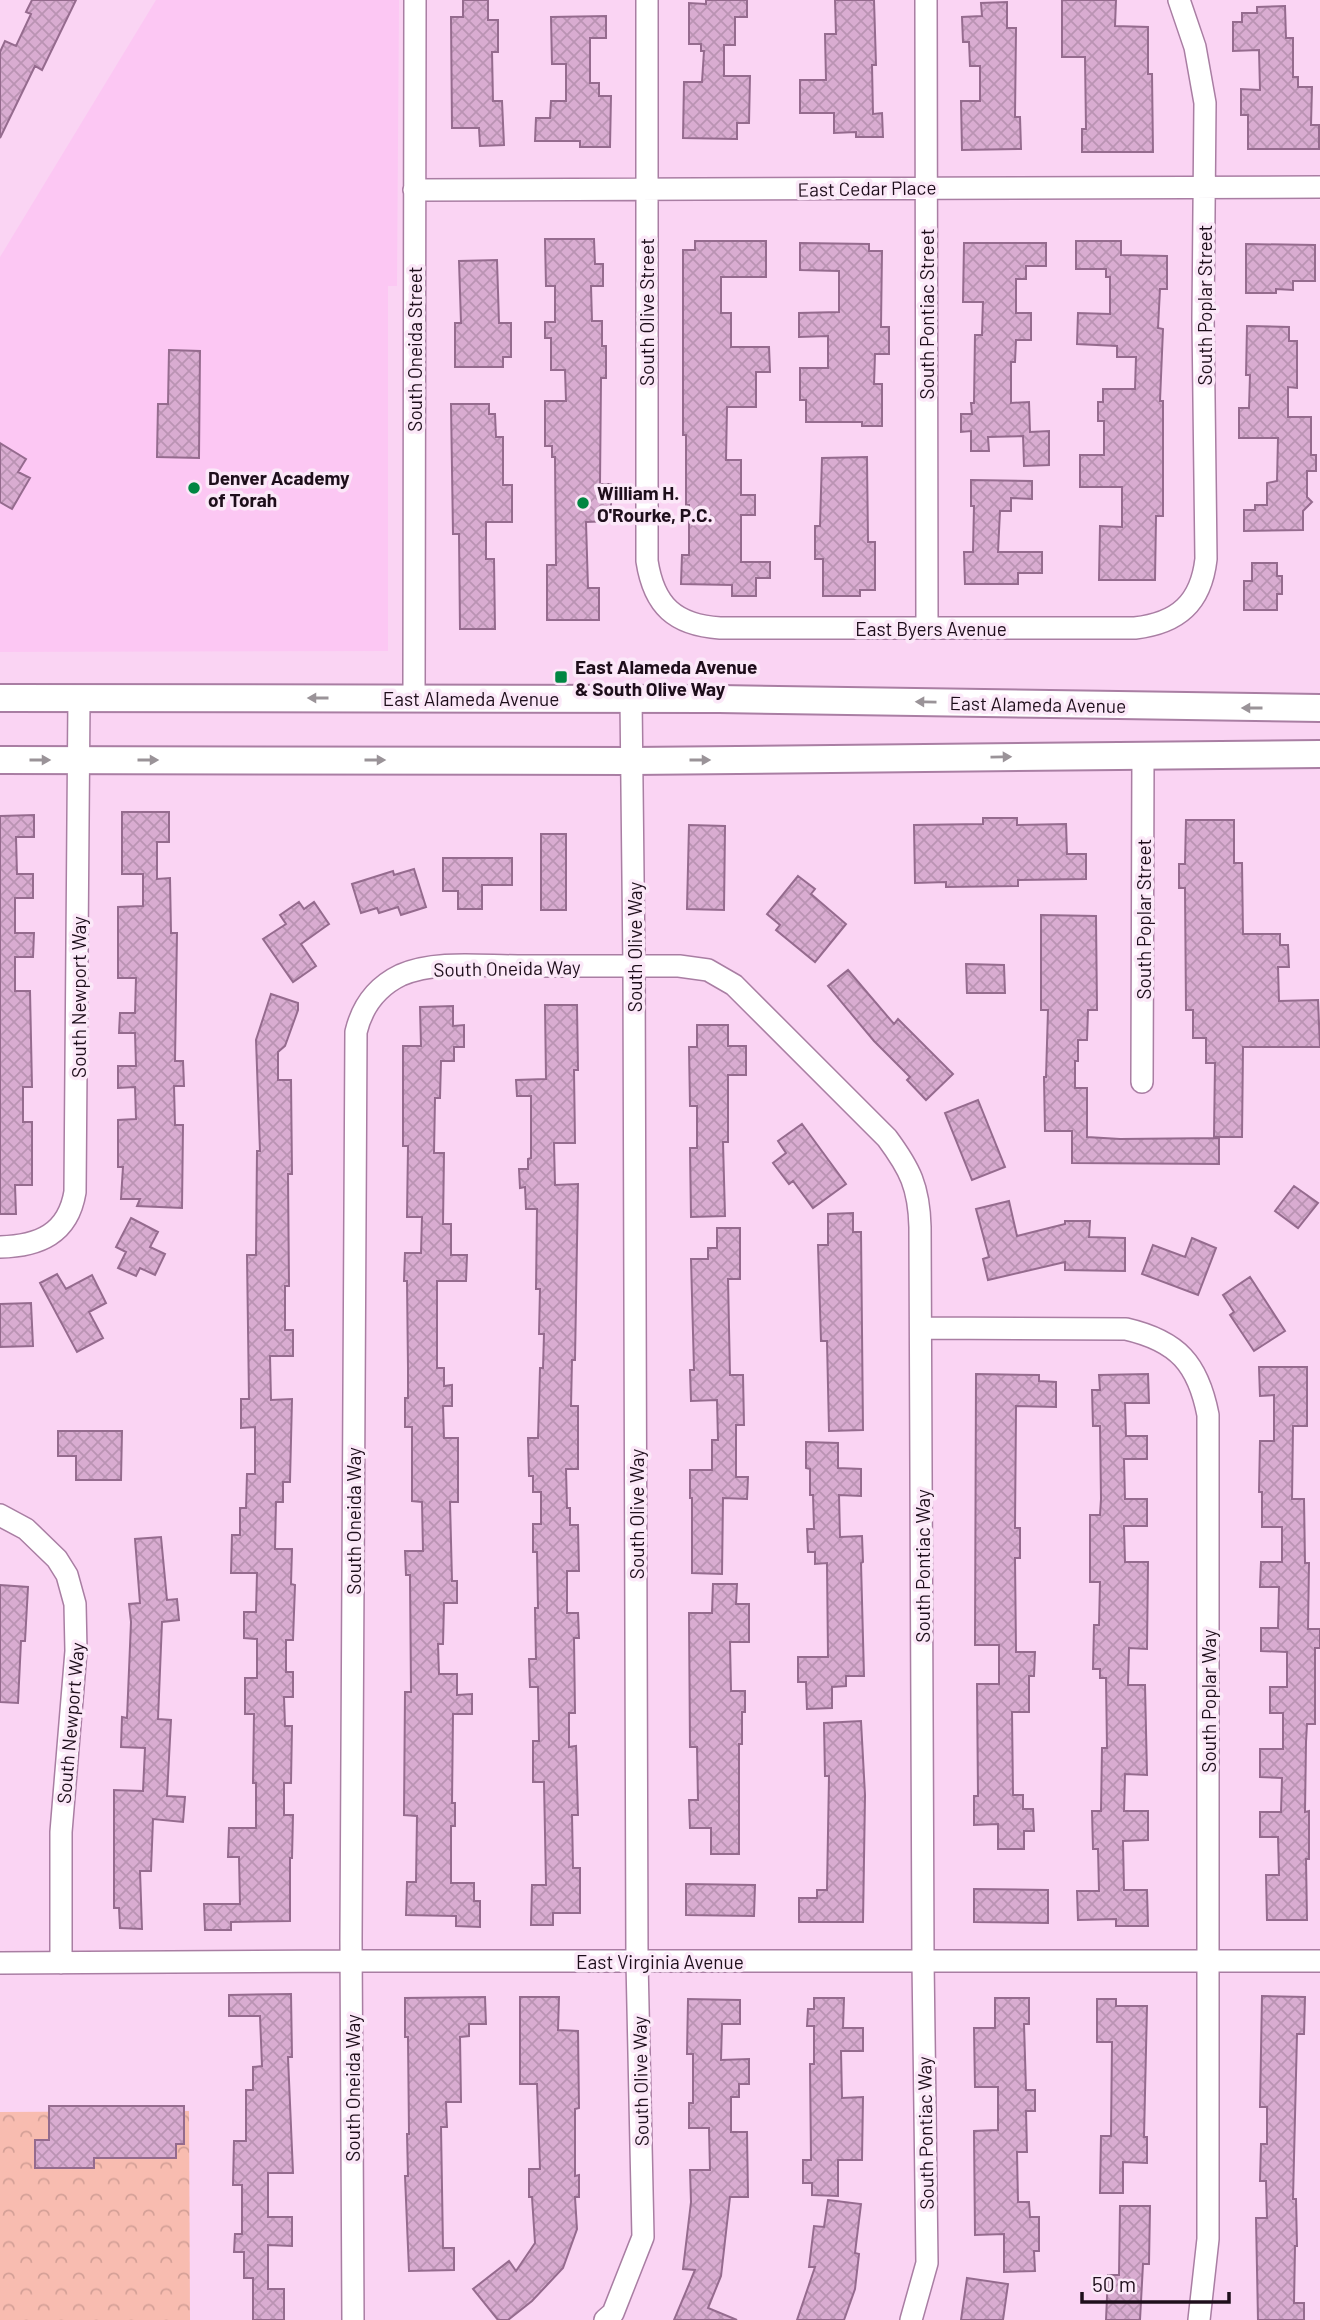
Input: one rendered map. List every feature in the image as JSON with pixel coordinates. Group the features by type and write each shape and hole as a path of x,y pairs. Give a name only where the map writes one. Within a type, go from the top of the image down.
{"main road":[{"name":"East Alameda Avenue","path":"0,698 631,698 1320,708"},
{"path":"0,760 632,761 1320,754"}],"street":[{"name":"South Oneida Street","path":"414,698 415,0"},
{"name":"South Olive Street","path":"647,0 647,561 656,596 674,616"},
{"name":"South Pontiac Street","path":"926,0 927,627"},
{"name":"South Poplar Street","path":"1179,0 1195,47 1203,85 1205,187 1203,319 1206,559 1200,586 1186,609"},
{"name":"East Cedar Place","path":"414,190 1320,187"},
{"name":"East Byers Avenue","path":"674,616 692,624 720,628 1135,628 1169,621 1186,609"},
{"name":"South Newport Way","path":"0,1247 34,1242 55,1232 69,1214 75,1192 79,698"},
{"name":"South Olive Way","path":"605,2320 613,2313 643,2237 637,1961 631,698"},
{"name":"South Poplar Street","path":"1142,1082 1143,755"},
{"name":"South Pontiac Way","path":"634,966 698,968 726,979 748,997 887,1138 902,1158 919,1200 927,2263 911,2320"},
{"name":"South Oneida Way","path":"353,2320 351,1961 356,1032 360,1016 382,986 402,975 431,967 634,966"},
{"name":"South Poplar Way","path":"921,1328 1126,1329 1151,1335 1170,1347 1186,1360 1197,1374 1204,1392 1208,1415 1208,2239 1199,2320"},
{"name":"South Newport Way","path":"0,1515 26,1529 57,1559 67,1575 75,1604 76,1651 61,1832 61,1963"},
{"name":"East Virginia Avenue","path":"0,1964 351,1961 1320,1961"}],"shaded area":[{"name":"Denver Academy of Torah","path":"156,0 399,0 397,286 388,286 388,651 0,652 0,257"}],"green space":[{"path":"189,2111 190,2320 0,2320 0,2112"}],"building":[{"path":"32,0 76,0 42,70 35,66 0,138 0,52 5,41 16,46 31,14 26,12"},
{"path":"463,0 488,0 488,20 498,20 498,52 492,52 493,101 502,101 504,145 480,146 479,128 452,128 451,17 463,17"},
{"path":"706,0 747,0 747,17 735,17 735,45 724,45 724,76 750,76 749,123 737,123 737,139 683,138 684,82 702,82 704,51 701,51 701,44 689,44 689,3 706,4"},
{"path":"835,0 874,0 876,65 872,65 873,114 882,113 883,137 856,137 856,132 834,133 834,113 800,113 800,80 826,80 825,34 836,34"},
{"path":"1062,0 1116,0 1115,26 1148,27 1148,74 1152,74 1153,152 1082,152 1082,129 1086,129 1085,57 1062,57"},
{"path":"1007,2 1007,28 1016,28 1015,117 1020,117 1021,149 962,150 961,101 980,101 980,66 970,66 969,42 963,42 962,17 982,16 981,3"},
{"path":"1285,6 1286,38 1293,38 1293,77 1298,77 1298,87 1312,87 1311,125 1319,125 1319,149 1248,149 1248,115 1241,115 1241,89 1260,90 1259,50 1233,51 1233,22 1242,22 1242,13 1257,13 1257,7"},
{"path":"606,16 606,38 590,38 590,83 599,83 599,96 611,96 610,147 580,147 580,141 535,141 536,118 550,118 551,101 566,101 566,64 552,64 551,17"},
{"path":"545,239 594,239 595,264 603,264 603,286 591,286 592,321 602,321 602,346 606,346 606,378 601,378 600,484 611,484 611,521 586,522 588,588 599,588 599,620 547,620 547,565 556,565 555,457 552,457 552,446 545,446 545,401 566,401 565,370 551,370 551,338 545,338 545,322 555,322 555,286 546,286"},
{"path":"695,241 766,241 766,277 721,277 721,313 731,313 731,347 769,347 770,372 756,372 756,407 727,407 726,460 741,460 741,495 755,495 755,515 741,515 741,562 770,562 770,578 756,578 756,596 732,596 732,585 681,584 682,555 689,555 686,435 683,435 683,250 695,250"},
{"path":"1076,241 1121,241 1121,255 1167,256 1167,289 1160,289 1158,328 1163,329 1160,401 1163,401 1163,516 1156,516 1155,580 1099,580 1100,526 1122,527 1122,487 1080,487 1080,455 1104,455 1104,421 1098,421 1098,402 1103,402 1103,389 1135,389 1136,357 1117,357 1117,346 1077,344 1078,313 1110,314 1110,277 1106,277 1106,269 1076,269"},
{"path":"800,243 869,244 869,251 882,251 881,327 889,327 889,354 875,354 874,384 882,384 882,426 862,426 862,422 806,422 806,400 800,400 800,368 828,368 828,336 799,337 799,313 839,312 839,271 800,270"},
{"path":"964,243 1046,243 1046,266 1026,266 1026,279 1016,279 1016,313 1031,313 1031,340 1016,340 1015,362 1011,362 1011,403 1029,402 1030,432 1049,431 1049,465 1024,466 1023,436 988,437 989,451 971,451 971,431 961,432 961,414 972,414 971,403 974,403 975,335 982,335 983,302 963,302"},
{"path":"1246,244 1315,245 1315,281 1293,281 1293,290 1276,289 1276,293 1246,293"},
{"path":"497,260 499,323 511,323 511,357 503,357 503,367 455,367 455,323 461,323 459,261"},
{"path":"1247,326 1289,327 1289,341 1297,341 1297,388 1288,387 1288,417 1311,417 1311,455 1316,455 1316,471 1307,471 1307,497 1312,502 1303,511 1303,530 1244,531 1244,510 1255,510 1255,505 1267,505 1267,483 1277,481 1278,438 1239,438 1239,408 1249,408 1250,375 1246,375"},
{"path":"169,350 200,351 199,458 157,457 158,404 168,404"},
{"path":"451,404 489,404 489,414 495,414 496,437 503,437 503,485 512,485 512,522 486,522 486,559 494,559 495,629 460,629 459,534 453,534"},
{"path":"0,443 26,459 18,472 30,478 12,509 0,502"},
{"path":"867,457 868,542 875,542 875,590 860,590 860,596 823,596 823,559 815,559 815,526 820,526 822,458"},
{"path":"971,480 1032,481 1032,499 1011,498 1011,511 1000,511 998,552 1042,552 1042,573 1018,573 1018,584 965,584 964,552 973,552 974,506 971,506"},
{"path":"1252,563 1277,563 1277,576 1282,576 1282,594 1277,594 1277,610 1244,610 1244,581 1252,581"},
{"path":"122,812 169,812 169,842 157,842 157,879 170,878 171,933 177,933 175,1061 183,1061 184,1086 174,1086 175,1125 183,1125 182,1208 137,1206 140,1199 121,1199 123,1167 118,1167 118,1120 136,1119 135,1087 118,1088 118,1066 136,1066 135,1033 119,1033 120,1013 135,1013 136,978 118,978 118,907 143,906 143,874 122,874"},
{"path":"34,815 34,837 16,837 17,874 33,874 33,898 15,898 15,933 34,933 33,957 15,957 15,991 30,991 32,1087 23,1087 23,1122 32,1122 32,1185 15,1185 16,1214 0,1214 0,816"},
{"path":"983,818 1017,818 1017,825 1066,824 1067,854 1086,854 1086,879 1018,880 1018,886 946,887 946,882 915,883 914,825 983,824"},
{"path":"1186,820 1234,820 1234,863 1242,863 1243,934 1280,934 1280,945 1288,945 1289,967 1278,967 1279,1001 1318,1000 1320,1047 1243,1047 1242,1137 1214,1137 1215,1063 1206,1063 1206,1038 1193,1038 1193,1010 1186,1010 1185,888 1179,888 1179,864 1185,864"},
{"path":"689,825 725,826 724,910 687,909"},
{"path":"541,834 566,834 566,910 541,910"},
{"path":"443,858 512,858 512,885 482,885 482,909 458,909 458,891 443,891"},
{"path":"414,869 426,907 401,915 398,907 379,913 377,908 361,913 352,884 393,871 394,875"},
{"path":"798,876 815,889 811,894 846,924 815,962 776,930 780,925 767,914"},
{"path":"299,902 304,909 314,902 329,924 301,944 316,966 293,982 263,939 286,924 280,915"},
{"path":"1041,915 1096,916 1097,1010 1088,1010 1087,1040 1078,1040 1078,1061 1075,1061 1075,1088 1087,1088 1087,1137 1219,1138 1219,1164 1072,1163 1072,1131 1045,1131 1044,1077 1048,1010 1041,1010"},
{"path":"966,964 1004,965 1005,993 967,993"},
{"path":"848,970 894,1024 898,1019 953,1074 926,1100 907,1080 910,1077 874,1041 828,986"},
{"path":"271,994 298,1003 285,1046 278,1052 278,1080 291,1080 292,1174 288,1174 289,1286 285,1286 285,1330 293,1330 293,1356 270,1356 271,1400 292,1399 290,1482 283,1482 283,1502 276,1502 275,1549 292,1549 291,1584 295,1585 293,1640 286,1640 286,1672 293,1672 293,1697 284,1697 285,1726 292,1726 291,1783 284,1783 284,1815 293,1815 290,1921 231,1922 231,1930 205,1930 204,1904 240,1904 239,1857 228,1857 229,1828 256,1828 256,1783 253,1783 254,1714 245,1714 245,1678 257,1678 257,1639 244,1638 244,1612 256,1612 257,1573 231,1573 232,1535 240,1535 240,1508 246,1508 247,1474 255,1474 255,1427 241,1428 241,1399 249,1399 247,1255 256,1255 257,1151 260,1151 256,1040"},
{"path":"545,1005 577,1005 575,1143 554,1143 555,1185 578,1184 575,1360 572,1360 571,1406 578,1406 578,1469 566,1469 570,1525 578,1525 579,1571 567,1571 567,1613 578,1613 579,1638 574,1638 575,1713 569,1713 569,1747 576,1746 578,1815 572,1815 573,1868 580,1868 580,1913 553,1913 553,1925 531,1925 532,1885 546,1885 544,1782 533,1782 533,1741 539,1741 538,1687 530,1687 529,1659 536,1659 537,1552 533,1552 533,1524 541,1524 541,1492 533,1492 533,1476 529,1476 528,1438 538,1438 544,1334 539,1334 540,1289 536,1289 537,1209 526,1209 525,1187 520,1188 519,1169 528,1169 528,1159 531,1158 531,1096 517,1096 516,1080 546,1079"},
{"path":"453,1006 453,1026 464,1025 464,1047 454,1047 454,1061 441,1061 440,1098 435,1098 434,1153 444,1153 443,1224 451,1224 451,1255 467,1255 466,1281 437,1281 437,1368 444,1368 444,1386 452,1385 452,1406 443,1406 444,1438 458,1438 458,1502 450,1502 452,1581 457,1581 457,1603 444,1603 443,1644 438,1644 439,1674 457,1674 457,1695 472,1694 472,1714 453,1714 452,1803 455,1803 455,1826 451,1826 451,1883 474,1883 474,1901 480,1901 480,1927 456,1926 456,1916 406,1915 407,1882 416,1882 417,1816 404,1815 405,1692 411,1692 410,1575 406,1575 405,1551 423,1551 422,1502 412,1501 412,1427 405,1427 408,1368 407,1281 404,1281 405,1253 421,1253 422,1217 407,1217 408,1146 403,1146 403,1046 421,1046 420,1007"},
{"path":"697,1025 728,1025 728,1046 746,1046 746,1075 728,1075 728,1142 723,1142 725,1216 691,1217 690,1148 697,1148 697,1106 690,1106 689,1047 697,1047"},
{"path":"978,1100 1005,1167 972,1180 945,1113"},
{"path":"802,1124 846,1184 813,1208 793,1181 789,1184 773,1163 786,1153 778,1141"},
{"path":"1294,1186 1318,1203 1298,1228 1275,1211"},
{"path":"1009,1201 1017,1236 1065,1224 1065,1221 1090,1221 1089,1237 1125,1238 1125,1271 1065,1270 1065,1262 988,1280 983,1259 989,1257 976,1209"},
{"path":"853,1213 853,1232 861,1232 863,1430 829,1431 827,1341 821,1341 818,1245 828,1245 828,1214"},
{"path":"131,1218 158,1232 150,1247 165,1254 155,1275 140,1268 136,1276 118,1268 126,1252 116,1247"},
{"path":"717,1228 740,1228 740,1279 728,1279 730,1375 743,1375 744,1425 736,1425 736,1477 748,1477 747,1499 723,1498 722,1574 692,1573 690,1498 690,1470 712,1470 712,1440 718,1440 717,1400 691,1401 690,1370 694,1370 691,1259 708,1259 708,1248 717,1248"},
{"path":"1192,1238 1216,1248 1198,1295 1142,1274 1153,1245 1185,1257"},
{"path":"57,1274 66,1289 92,1275 106,1303 89,1312 103,1338 77,1352 40,1283"},
{"path":"1250,1277 1285,1331 1254,1351 1230,1315 1234,1312 1223,1295"},
{"path":"31,1303 33,1346 0,1347 0,1304"},
{"path":"1259,1367 1307,1367 1307,1426 1293,1426 1292,1499 1304,1499 1305,1563 1309,1563 1308,1629 1320,1629 1320,1648 1315,1648 1315,1724 1307,1724 1306,1742 1305,1812 1309,1811 1309,1859 1306,1859 1307,1920 1267,1920 1266,1875 1279,1875 1278,1837 1260,1837 1260,1812 1281,1812 1282,1778 1260,1777 1260,1749 1283,1749 1283,1713 1270,1713 1270,1687 1287,1687 1287,1652 1261,1651 1261,1628 1278,1628 1279,1587 1260,1587 1261,1562 1282,1562 1282,1527 1262,1527 1262,1492 1259,1492 1260,1441 1274,1441 1274,1395 1260,1396"},
{"path":"976,1374 1039,1375 1039,1381 1056,1382 1056,1407 1016,1406 1015,1528 1020,1528 1020,1558 1015,1558 1016,1652 1035,1652 1034,1676 1029,1676 1029,1712 1012,1712 1013,1795 1023,1795 1023,1809 1033,1809 1034,1831 1024,1831 1024,1849 998,1849 998,1824 974,1825 974,1796 978,1796 977,1684 999,1684 999,1645 975,1645"},
{"path":"1148,1374 1149,1403 1125,1403 1126,1436 1147,1436 1147,1459 1124,1459 1125,1499 1147,1499 1147,1526 1124,1526 1125,1562 1148,1562 1147,1649 1129,1648 1128,1685 1145,1685 1147,1775 1125,1774 1124,1811 1148,1811 1148,1840 1123,1841 1124,1890 1147,1890 1148,1926 1116,1926 1116,1919 1078,1920 1077,1891 1099,1891 1098,1849 1093,1849 1092,1811 1101,1811 1102,1748 1107,1748 1106,1678 1100,1678 1100,1669 1093,1669 1094,1625 1099,1625 1100,1582 1090,1582 1090,1515 1100,1515 1101,1499 1100,1426 1093,1426 1092,1390 1100,1390 1099,1375"},
{"path":"58,1431 122,1431 121,1480 76,1480 76,1456 58,1456"},
{"path":"806,1442 838,1443 838,1468 861,1469 861,1496 839,1495 840,1537 862,1536 864,1676 846,1676 846,1686 832,1687 832,1708 807,1709 806,1682 798,1682 798,1657 828,1657 827,1563 815,1564 815,1552 808,1552 807,1529 814,1529 810,1469 806,1468"},
{"path":"161,1537 167,1600 177,1599 179,1620 162,1622 158,1719 171,1720 167,1796 185,1797 183,1822 153,1819 151,1871 140,1871 142,1929 120,1928 119,1908 114,1908 114,1790 143,1791 145,1748 121,1747 122,1717 127,1718 131,1622 129,1604 140,1603 135,1539"},
{"path":"713,1584 737,1584 736,1604 749,1604 749,1642 730,1642 731,1691 745,1691 742,1744 739,1744 739,1854 711,1854 711,1828 690,1828 689,1800 698,1800 697,1747 690,1747 689,1613 712,1613"},
{"path":"0,1585 28,1587 25,1641 21,1641 18,1703 0,1702"},
{"path":"861,1721 865,1795 863,1922 799,1922 799,1898 817,1898 817,1890 827,1890 829,1776 825,1776 824,1723"},
{"path":"686,1884 755,1885 754,1916 686,1915"},
{"path":"974,1889 1048,1890 1048,1923 974,1922"},
{"path":"291,1994 292,2057 288,2057 293,2173 268,2173 268,2217 292,2217 292,2246 268,2245 268,2289 284,2289 284,2320 253,2320 253,2278 244,2278 244,2252 234,2252 235,2234 242,2234 242,2185 233,2185 234,2141 246,2141 246,2090 253,2090 253,2067 262,2066 260,2016 229,2016 229,1995"},
{"path":"1262,1996 1305,1997 1304,2034 1297,2034 1293,2199 1296,2199 1297,2246 1294,2303 1304,2303 1304,2320 1258,2320 1256,2218 1267,2218 1266,2181 1260,2181 1261,2144 1267,2144 1267,2107 1260,2107"},
{"path":"485,1997 486,2024 469,2024 469,2036 460,2037 461,2102 446,2102 447,2127 441,2127 443,2248 454,2248 454,2270 409,2271 405,2176 408,2176 409,2134 405,1998"},
{"path":"520,1997 559,1997 558,2030 578,2031 579,2108 575,2109 575,2176 579,2175 579,2197 575,2197 577,2229 563,2268 532,2301 508,2320 498,2320 473,2289 509,2261 516,2271 535,2243 532,2197 529,2197 529,2169 540,2169 537,2084 520,2084"},
{"path":"814,1998 844,1998 843,2028 863,2028 863,2051 841,2051 842,2098 863,2097 862,2160 838,2160 838,2196 812,2195 812,2183 803,2183 803,2160 811,2160 810,2064 814,2064 814,2026 807,2026 808,2009 814,2009"},
{"path":"995,1998 1029,1998 1029,2024 1024,2024 1026,2090 1035,2090 1035,2111 1026,2111 1027,2152 1017,2152 1018,2202 1029,2202 1030,2217 1039,2217 1039,2251 1034,2251 1035,2271 1004,2272 1004,2234 975,2235 974,2131 998,2130 998,2087 975,2087 974,2028 995,2028"},
{"path":"688,1999 740,2000 740,2024 722,2024 721,2060 749,2059 749,2084 739,2084 739,2097 731,2097 731,2132 747,2132 748,2197 730,2197 721,2276 708,2308 737,2320 674,2320 695,2270 683,2269 691,2202 690,2170 710,2170 709,2128 689,2128 689,2103 693,2103 693,2054 687,2054"},
{"path":"1097,1999 1116,1999 1116,2006 1147,2006 1144,2137 1147,2137 1147,2163 1123,2162 1123,2193 1100,2193 1101,2136 1111,2136 1112,2042 1097,2042"},
{"path":"49,2106 184,2106 184,2144 176,2144 176,2158 94,2158 94,2168 35,2168 35,2140 49,2140"},
{"path":"828,2200 861,2204 855,2253 859,2254 855,2289 844,2320 797,2320 815,2267 809,2267 814,2226 824,2227"},
{"path":"1120,2206 1150,2206 1149,2264 1143,2264 1140,2320 1106,2320 1108,2275 1119,2275"},
{"path":"967,2278 1008,2284 1003,2320 961,2320"}],"place":[{"name":"Denver Academy of Torah","path":"194,488"},
{"name":"William H. O'Rourke, P.C.","path":"583,503"},
{"name":"East Alameda Avenue & South Olive Way","path":"561,677"}]}
